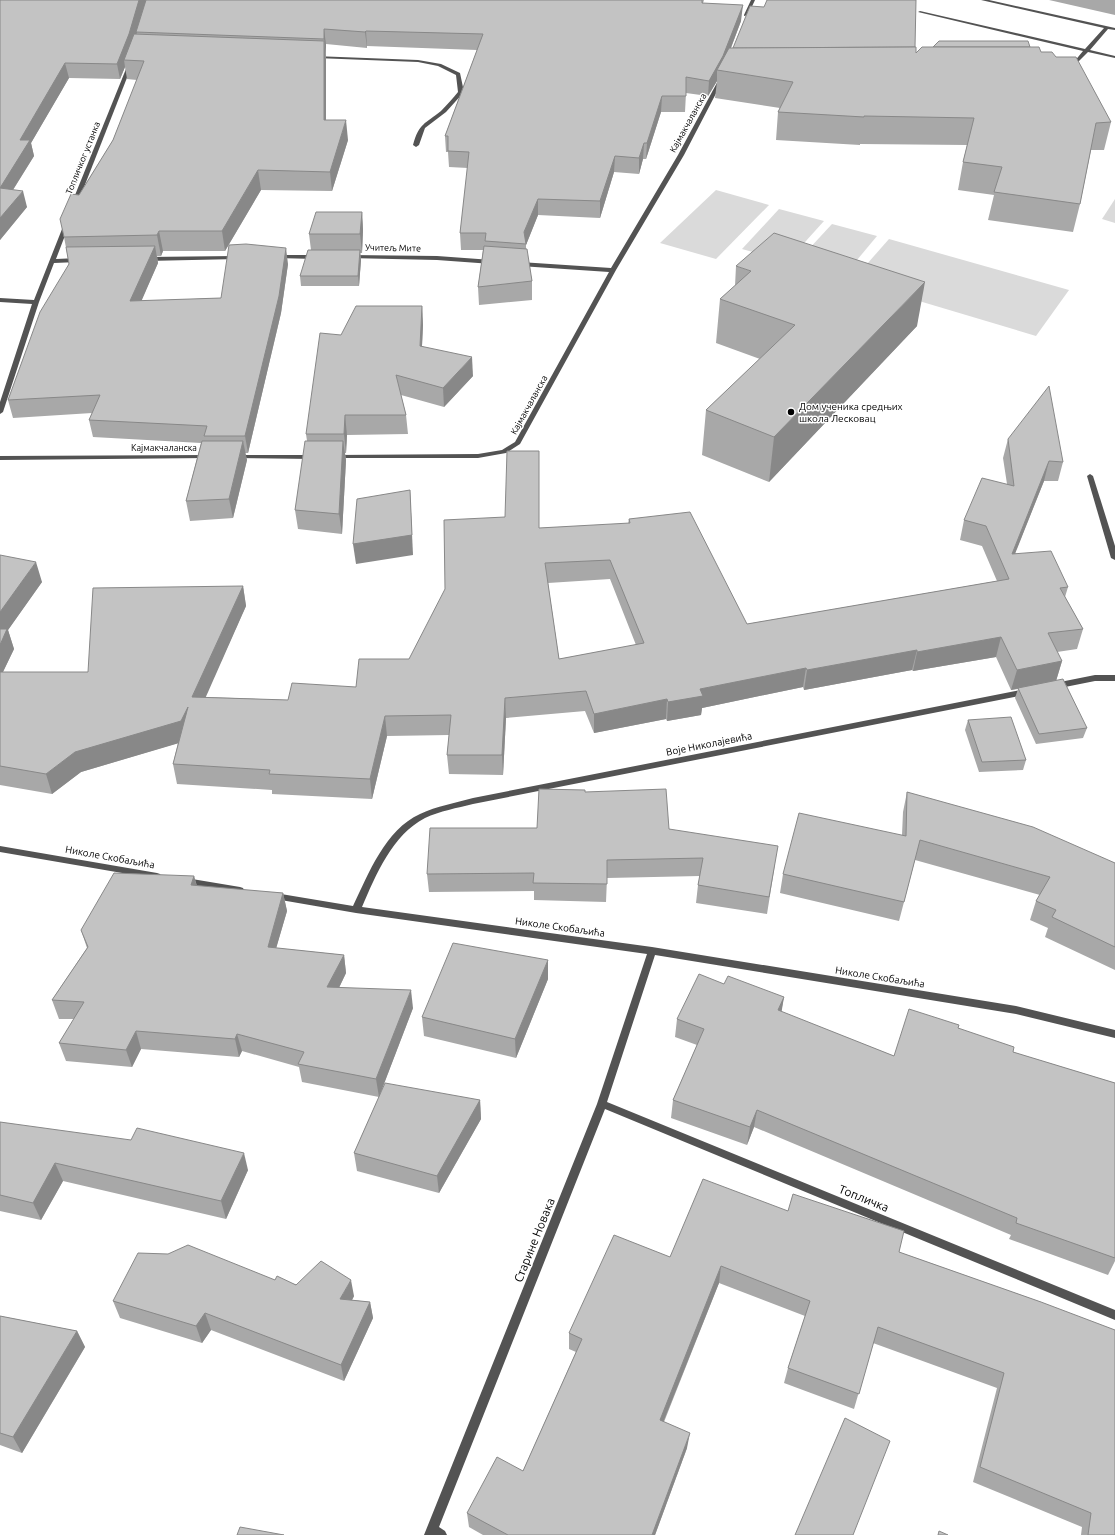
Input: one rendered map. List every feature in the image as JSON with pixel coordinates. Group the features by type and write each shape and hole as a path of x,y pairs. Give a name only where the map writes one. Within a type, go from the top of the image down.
{"street":[{"path":"744,22 753,0"},
{"path":"983,0 1115,29"},
{"path":"920,12 1115,57"},
{"path":"739,14 747,14"},
{"path":"1068,71 1107,27"},
{"name":"Топличког устанка","path":"72,210 133,57"},
{"path":"308,57 418,61 439,65 458,74 461,92 444,111 424,125 418,133 416,145"},
{"name":"Кајмакчаланска","path":"327,457 478,456 504,452 518,443 613,270 681,155 725,72"},
{"path":"0,412 36,302 69,217"},
{"name":"Учитељ Мите","path":"342,256 437,258 501,262"},
{"path":"272,257 326,257"},
{"path":"138,259 240,258"},
{"path":"52,261 84,260"},
{"path":"517,263 613,270"},
{"path":"0,300 36,302"},
{"name":"Кајмакчаланска","path":"0,458 215,457"},
{"path":"231,457 319,457"},
{"path":"1090,476 1115,558"},
{"name":"Воје Николајевића","path":"356,910 378,864 396,838 417,819 436,811 473,801 1039,689 1096,678 1115,678"},
{"name":"Николе Скобаљића","path":"0,850 246,891"},
{"name":"Николе Скобаљића","path":"269,895 356,910 652,951 1016,1010 1115,1034"},
{"name":"Старине Новака","path":"434,1533 602,1104 652,951"},
{"name":"Топличка","path":"602,1104 1115,1315"}],"shaded area":[{"path":"716,190 769,205 716,259 660,243"},
{"path":"1115,199 1115,223 1102,219"},
{"path":"779,209 824,221 787,262 742,249"},
{"path":"832,224 877,236 842,278 795,264"},
{"path":"889,239 1069,290 1036,336 852,281"}],"building":[{"path":"0,0 139,0 129,34 117,64 65,63 20,140 30,140 0,188"},
{"path":"146,0 702,0 702,3 743,5 723,56 709,81 686,77 686,96 662,96 647,143 644,143 639,158 615,156 600,201 538,199 524,232 526,244 485,241 486,233 460,233 469,152 448,151 448,136 445,136 483,34 365,32 324,29 324,39 136,32"},
{"path":"767,0 916,0 915,47 733,48 750,6 764,7"},
{"path":"134,34 324,41 324,120 346,120 330,172 258,170 222,231 159,231 157,235 64,237 60,219 71,194 79,195 113,140 144,61 124,60"},
{"path":"939,41 1028,41 1030,47 933,47"},
{"path":"916,47 916,53 922,47 1039,47 1041,52 1052,52 1056,57 1076,57 1111,122 1096,123 1080,204 994,192 1002,167 963,162 974,118 864,117 778,112 793,82 717,70 729,48"},
{"path":"0,188 23,191 0,218"},
{"path":"316,212 362,212 360,234 309,234"},
{"path":"774,233 925,282 774,437 706,410 795,325 720,299 751,271 736,266"},
{"path":"246,244 286,248 279,296 245,436 204,436 207,426 89,420 100,395 8,400 40,312 69,264 66,247 155,246 130,301 221,298 229,245"},
{"path":"484,246 527,249 532,281 478,287"},
{"path":"308,250 360,250 358,276 300,276"},
{"path":"356,306 422,306 420,346 472,357 443,388 396,375 406,415 345,415 344,434 306,434 320,333 341,335"},
{"path":"1049,386 1063,462 1049,461 1012,554 1051,551 1068,587 1060,588 1083,629 1048,633 1062,661 1017,670 1001,637 917,652 917,650 807,670 806,668 700,689 703,696 668,702 667,699 594,714 586,691 505,698 502,755 447,755 451,715 385,716 370,779 269,774 270,770 173,764 188,707 181,721 75,752 46,774 0,766 0,672 88,672 93,588 243,586 192,697 288,700 292,683 356,687 359,659 409,659 445,589 444,520 505,517 507,451 539,451 539,528 630,523 629,519 690,512 747,624 1009,579 986,526 964,520 982,478 1014,486 1008,439","holes":["610,560 644,643 559,659 545,563"]},
{"path":"202,441 243,441 229,499 186,501"},
{"path":"305,441 343,441 339,514 295,510"},
{"path":"410,490 412,535 353,544 357,499"},
{"path":"0,555 36,562 0,612"},
{"path":"0,629 7,629 0,645"},
{"path":"1063,679 1087,728 1039,734 1018,688"},
{"path":"1011,717 1026,760 982,762 968,720"},
{"path":"539,789 585,790 585,792 666,789 669,829 778,846 769,897 698,885 703,858 607,860 607,884 533,883 534,873 427,874 430,828 537,828"},
{"path":"907,792 1033,827 1115,863 1115,947 1052,917 1056,910 1036,901 1050,877 920,840 904,902 783,874 799,813 906,836"},
{"path":"114,873 194,876 191,885 283,893 268,947 344,955 327,987 411,990 376,1079 298,1064 304,1052 237,1034 235,1039 136,1031 126,1050 59,1043 84,1002 52,1000 88,947 81,930"},
{"path":"453,943 548,960 515,1039 422,1017"},
{"path":"699,974 724,984 728,976 784,997 778,1010 894,1056 909,1009 959,1025 958,1028 1014,1047 1013,1052 1115,1083 1115,1258 1016,1223 1017,1218 757,1110 750,1127 673,1100 704,1029 677,1019"},
{"path":"385,1083 480,1100 437,1176 354,1153"},
{"path":"0,1122 131,1140 137,1128 244,1153 221,1201 55,1163 33,1203 0,1195"},
{"path":"703,1179 788,1211 793,1194 904,1231 899,1252 1041,1302 1115,1330 1115,1535 1088,1535 1091,1513 980,1467 1004,1373 878,1327 859,1394 788,1368 810,1301 721,1266 660,1420 690,1433 652,1535 508,1535 467,1513 497,1457 523,1471 582,1339 569,1333 614,1235 670,1257"},
{"path":"188,1245 275,1280 277,1276 296,1285 321,1261 351,1280 340,1299 370,1302 341,1365 205,1313 196,1326 113,1301 138,1253 168,1254"},
{"path":"0,1316 77,1331 13,1437 0,1433"},
{"path":"845,1418 890,1441 853,1535 795,1535"},
{"path":"240,1527 284,1535 237,1535"},
{"path":"939,1531 948,1535 938,1535"}],"place":[{"name":"Дом ученика средњих школа Лесковац","path":"791,412"}]}
